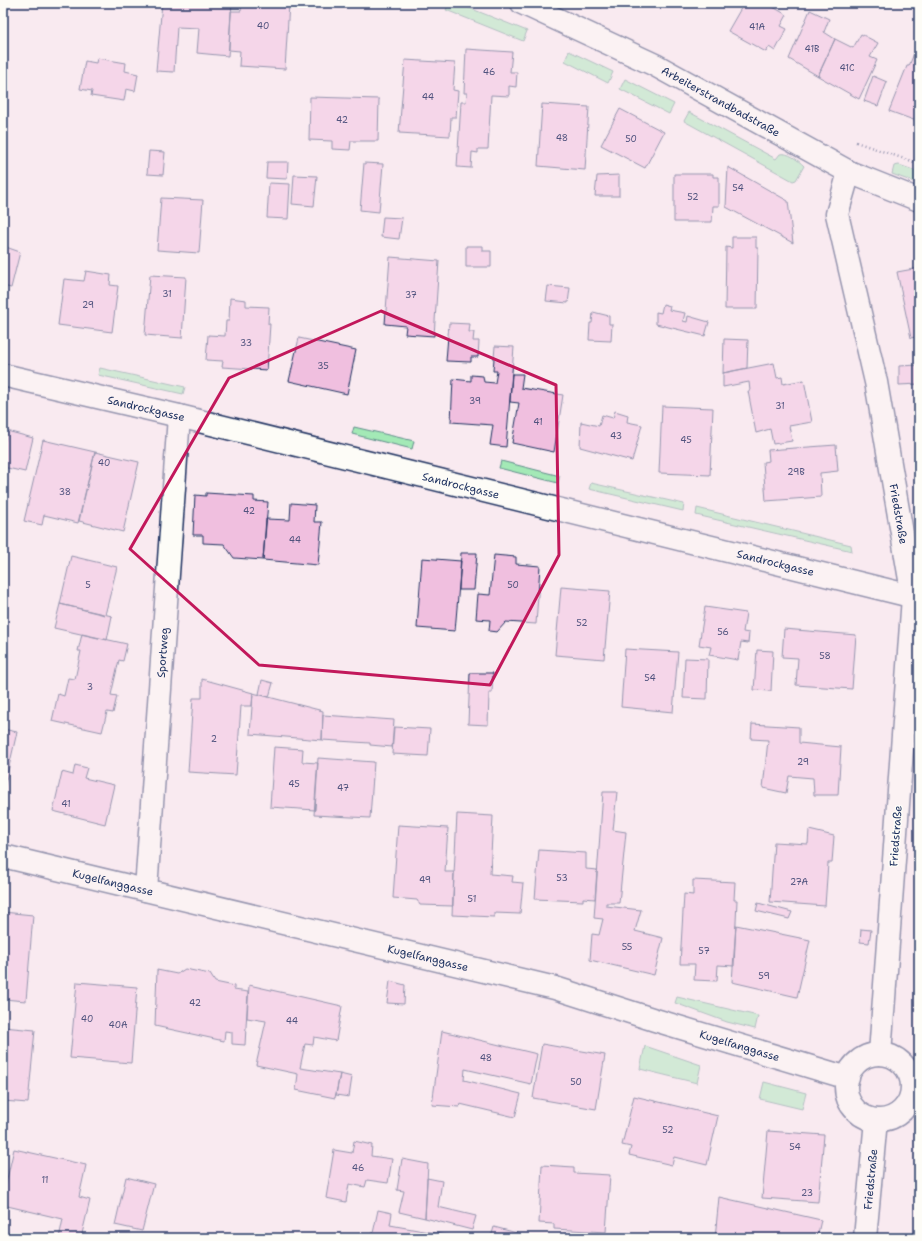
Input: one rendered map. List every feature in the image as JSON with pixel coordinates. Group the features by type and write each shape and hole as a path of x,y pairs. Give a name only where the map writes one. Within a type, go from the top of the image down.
{"street":[{"name":"Arbeiterstrandbadstraße","path":"522,3 654,65 849,172 919,200"},
{"name":"Friedstraße","path":"849,172 837,214 876,382 916,597 880,1054"},
{"name":"Sandrockgasse","path":"3,375 179,416 916,597"},
{"name":"Sportweg","path":"146,890 179,416"},
{"name":"Kugelfanggasse","path":"3,856 555,988 654,1020 848,1078"},
{"path":"880,1054 900,1061 908,1070 915,1099 898,1115 876,1120 861,1115 851,1105 846,1091 848,1078 852,1068 865,1058 880,1054"},
{"name":"Friedstraße","path":"865,1238 876,1120"}],"highlighted area":[{"path":"381,311 556,385 559,555 490,685 259,665 130,549 229,378"}],"green space":[{"path":"449,3 457,3 527,31 523,41 446,10"},
{"path":"569,51 613,72 608,83 565,61"},
{"path":"625,79 674,104 669,114 620,89"},
{"path":"689,112 776,159 780,154 790,155 804,166 796,180 793,181 684,121"},
{"path":"899,165 919,172 919,184 892,174 894,166"},
{"path":"100,368 185,387 183,394 98,375"},
{"path":"354,427 414,441 412,449 352,434"},
{"path":"501,461 560,476 558,483 499,468"},
{"path":"591,483 684,504 683,511 589,489"},
{"path":"697,508 851,545 852,551 696,515"},
{"path":"677,997 758,1016 755,1029 727,1022 675,1003"},
{"path":"645,1046 701,1065 697,1083 640,1069"},
{"path":"764,1082 806,1093 802,1109 760,1099"}],"building":[{"path":"162,3 232,3 228,56 197,53 199,28 177,27 174,72 156,71"},
{"path":"242,3 289,3 285,69 239,66 240,51 229,50 231,11 241,11"},
{"path":"744,3 766,3 787,15 781,26 787,29 775,51 769,47 766,52 728,31"},
{"path":"810,10 829,19 824,32 835,39 818,76 789,59"},
{"path":"861,34 878,43 870,57 877,60 859,99 818,76 835,39 853,48"},
{"path":"919,41 919,122 889,111"},
{"path":"466,49 512,52 510,72 517,72 516,87 509,86 509,96 491,95 488,149 478,149 478,153 472,152 471,168 457,167 461,102 466,102 467,93 464,93"},
{"path":"97,58 126,63 125,71 138,74 135,91 126,89 124,101 91,96 92,91 80,89 85,61 96,63"},
{"path":"405,60 455,63 453,90 458,91 456,117 451,117 450,136 399,133"},
{"path":"873,76 887,82 878,106 864,101"},
{"path":"310,97 379,99 378,141 351,141 350,150 332,149 332,141 309,140"},
{"path":"542,104 589,107 585,170 538,166"},
{"path":"620,109 664,132 645,168 601,145"},
{"path":"149,151 165,152 163,175 147,174"},
{"path":"267,162 288,162 287,179 266,178"},
{"path":"364,163 383,164 379,212 360,210"},
{"path":"728,167 788,201 793,243 726,207"},
{"path":"674,174 713,174 713,177 719,177 719,206 713,206 712,222 674,222"},
{"path":"294,175 317,176 314,206 292,204"},
{"path":"619,175 619,196 595,196 597,176"},
{"path":"269,183 290,184 288,219 267,218"},
{"path":"161,198 203,200 199,253 157,250"},
{"path":"383,217 402,218 399,239 381,237"},
{"path":"732,237 756,237 756,248 758,248 757,309 725,309 726,247 732,248"},
{"path":"3,246 20,252 11,288 3,286"},
{"path":"466,246 483,246 483,251 491,251 491,267 466,267"},
{"path":"390,257 439,261 434,336 405,334 406,326 385,324"},
{"path":"919,268 919,336 911,338 897,272"},
{"path":"86,271 111,275 110,285 118,286 112,332 58,325 64,279 84,281"},
{"path":"150,275 186,277 182,338 145,335"},
{"path":"548,286 570,288 568,303 546,301"},
{"path":"230,298 246,300 246,306 269,307 268,324 270,324 267,370 222,367 223,361 206,360 208,335 225,336 226,321 229,321"},
{"path":"663,304 670,306 669,310 685,313 683,321 687,322 688,316 709,322 705,336 656,324 656,312 661,313"},
{"path":"593,312 609,316 609,324 612,324 611,341 589,340 590,323 592,323"},
{"path":"449,323 470,324 469,332 474,332 473,341 479,341 478,357 471,357 471,362 446,361"},
{"path":"299,338 356,350 347,394 289,381"},
{"path":"724,339 748,340 747,368 723,373"},
{"path":"495,346 514,347 506,447 490,445 493,425 451,422 453,379 471,381 471,375 483,376 484,382 495,383 497,371 493,371"},
{"path":"774,363 777,378 782,377 783,384 804,380 812,422 789,426 792,441 773,444 770,429 756,433 748,391 750,391 749,382 723,387 723,373"},
{"path":"919,365 919,384 899,385 899,366"},
{"path":"512,374 523,374 521,388 563,395 554,452 512,443 519,403 510,402"},
{"path":"662,406 713,408 710,475 659,473"},
{"path":"615,411 628,415 627,422 642,425 632,461 580,447 581,422 599,426 602,415 613,418"},
{"path":"7,431 33,438 25,472 3,467 3,448"},
{"path":"43,440 95,452 78,523 44,515 42,525 24,521"},
{"path":"836,445 838,471 820,473 821,497 766,501 763,462 769,461 768,450"},
{"path":"95,452 139,462 123,532 79,521"},
{"path":"206,493 254,496 254,501 268,502 263,560 234,558 224,544 203,543 203,535 193,535 195,495 206,496"},
{"path":"291,503 315,505 314,522 322,522 318,565 263,560 266,519 290,520"},
{"path":"461,553 477,553 474,590 459,590"},
{"path":"494,555 516,557 516,564 540,566 536,624 506,622 497,632 489,631 490,620 476,619 478,594 490,595"},
{"path":"71,556 117,567 105,615 60,604"},
{"path":"422,558 461,561 455,631 417,628"},
{"path":"561,587 610,591 604,659 555,655"},
{"path":"60,604 112,616 107,640 54,628"},
{"path":"705,607 746,613 743,632 749,633 748,643 741,642 738,660 709,655 711,647 699,645"},
{"path":"784,629 856,635 852,689 796,685 798,658 782,657"},
{"path":"82,634 127,644 123,661 119,660 111,695 117,696 113,713 107,712 102,732 52,721 58,694 64,696 68,678 75,679 81,651 78,651"},
{"path":"625,649 678,652 673,712 621,707"},
{"path":"757,650 773,651 771,691 754,690"},
{"path":"685,658 708,659 707,699 683,698"},
{"path":"470,673 493,673 492,693 489,693 488,725 468,724"},
{"path":"202,679 253,693 252,706 241,706 236,775 188,772 193,698 202,698"},
{"path":"262,680 273,683 269,697 259,694"},
{"path":"253,693 323,711 322,740 250,734"},
{"path":"323,715 394,720 392,747 370,745 370,743 322,740"},
{"path":"752,724 799,727 799,743 841,747 838,795 814,795 813,778 789,776 786,793 763,788 768,740 751,739"},
{"path":"394,727 430,729 428,756 392,754"},
{"path":"3,729 17,732 3,793"},
{"path":"274,747 303,749 302,762 318,763 315,810 270,807"},
{"path":"318,758 374,762 370,818 314,815"},
{"path":"75,765 87,768 84,778 114,785 105,824 53,811 62,772 73,775"},
{"path":"603,792 617,792 613,830 626,832 619,903 606,903 606,906 641,910 635,931 663,938 654,975 590,960 592,934 599,935 603,919 594,918"},
{"path":"457,814 493,816 490,874 513,876 512,882 523,883 520,914 494,913 494,917 452,915"},
{"path":"398,825 448,828 445,872 454,872 453,906 420,905 417,900 393,898"},
{"path":"809,830 834,836 832,863 828,863 825,906 770,902 774,842 808,844"},
{"path":"539,850 586,853 586,869 597,870 595,899 583,898 583,901 535,899"},
{"path":"693,880 735,882 734,900 737,900 734,966 718,965 717,981 694,980 695,964 680,964 684,894 693,895"},
{"path":"758,903 792,912 789,919 756,911"},
{"path":"3,912 33,915 26,1001 3,999"},
{"path":"736,925 810,940 797,997 732,982"},
{"path":"861,929 871,930 869,943 860,942"},
{"path":"185,969 210,974 215,982 234,986 234,990 248,992 245,1045 232,1044 232,1032 225,1031 224,1041 155,1026 157,970 177,974"},
{"path":"390,981 405,985 404,1004 387,1003"},
{"path":"77,982 137,987 131,1063 70,1058"},
{"path":"249,985 342,1006 336,1041 314,1037 313,1045 305,1044 300,1068 340,1074 335,1098 296,1090 298,1074 256,1065 266,1021 247,1018"},
{"path":"3,1027 35,1030 28,1103 3,1101"},
{"path":"442,1031 537,1054 531,1084 465,1069 464,1080 521,1094 515,1117 460,1104 459,1107 432,1105"},
{"path":"542,1044 605,1055 596,1109 533,1098"},
{"path":"340,1074 352,1077 349,1097 336,1095"},
{"path":"634,1096 718,1116 707,1165 674,1157 672,1165 629,1155 631,1147 622,1145"},
{"path":"768,1131 824,1135 818,1202 762,1198"},
{"path":"354,1141 372,1145 371,1156 392,1159 388,1183 367,1180 365,1187 349,1184 346,1202 326,1198 334,1150 352,1153"},
{"path":"14,1149 86,1165 79,1197 90,1200 81,1238 59,1238 63,1219 3,1205 3,1196"},
{"path":"402,1159 428,1164 425,1218 399,1212 404,1191 397,1190"},
{"path":"542,1165 574,1167 574,1173 610,1175 606,1232 554,1229 554,1224 539,1223"},
{"path":"126,1177 154,1184 142,1231 115,1225"},
{"path":"427,1178 442,1181 438,1207 476,1216 472,1230 425,1218"},
{"path":"719,1197 821,1220 817,1238 715,1238"},
{"path":"378,1210 392,1213 390,1225 451,1236 450,1238 372,1238"},
{"path":"494,1227 517,1233 515,1238 491,1237"}]}
